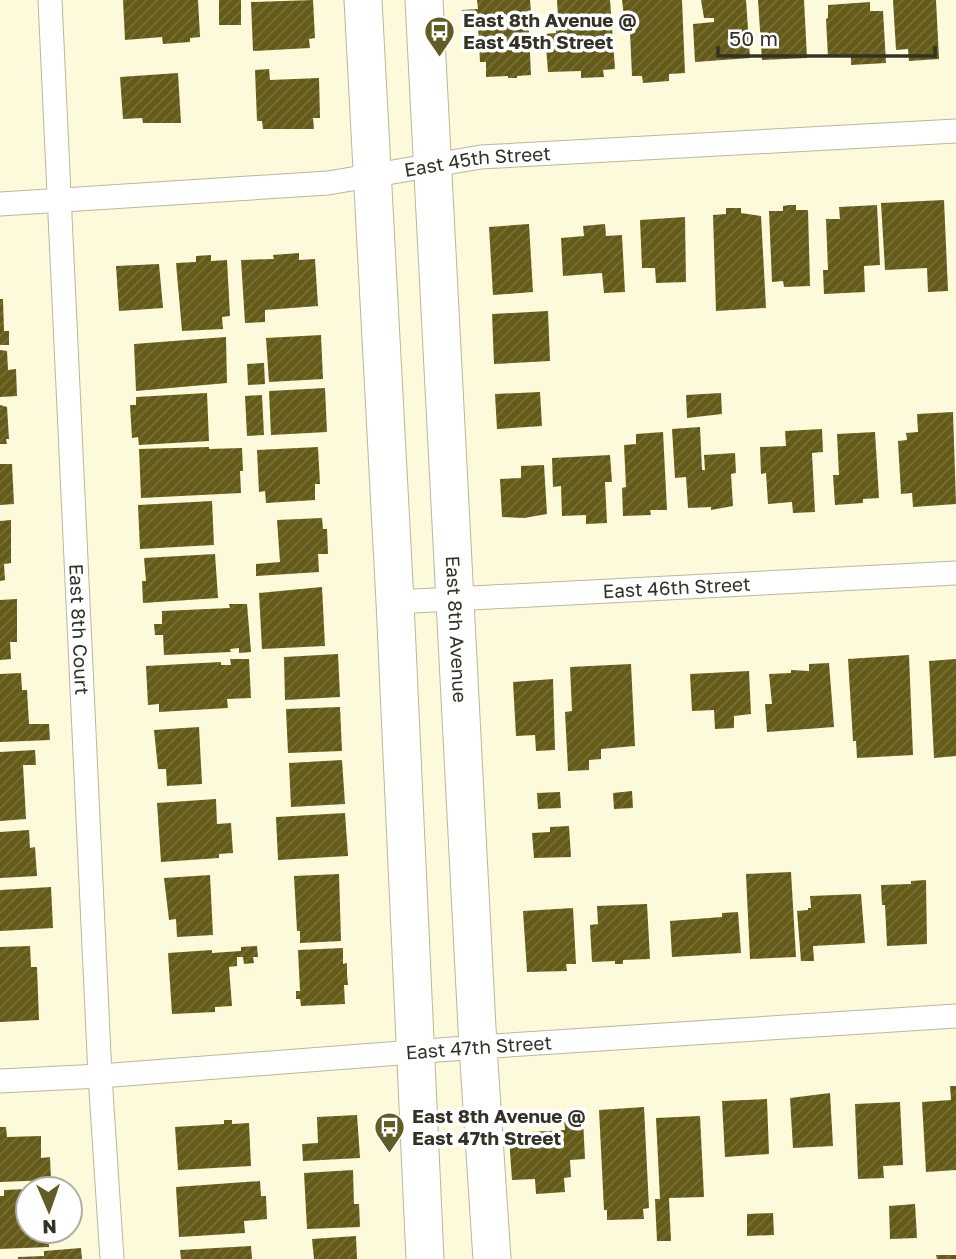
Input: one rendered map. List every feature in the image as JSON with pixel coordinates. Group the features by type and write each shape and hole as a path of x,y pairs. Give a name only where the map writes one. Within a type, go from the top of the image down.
{"main road":[{"path":"363,0 396,601 425,1259"},
{"name":"East 8th Avenue","path":"424,0 478,1046 492,1259"}],"street":[{"name":"East 8th Court","path":"50,0 100,1076 112,1259"},
{"name":"East 45th Street","path":"0,204 60,198 328,183 481,157 956,131"},
{"name":"East 46th Street","path":"396,601 956,573"},
{"name":"East 47th Street","path":"0,1081 100,1076 478,1046 956,1016"}],"building":[{"path":"123,0 198,0 200,37 190,38 190,42 163,44 162,37 125,40"},
{"path":"219,0 241,0 241,25 219,25"},
{"path":"313,0 315,38 309,39 310,48 253,51 251,2"},
{"path":"477,0 530,0 531,12 528,13 531,75 517,78 486,77 486,62 480,62 478,26 464,27 462,10 478,9"},
{"path":"557,0 610,0 615,69 603,70 604,77 581,78 581,71 548,72 545,34 556,33 556,27 566,27 565,16 558,16"},
{"path":"622,0 682,0 685,73 669,74 669,81 643,83 642,76 632,76 630,32 626,32"},
{"path":"701,0 746,0 750,58 695,62 693,24 714,22 714,18 704,18"},
{"path":"758,0 804,0 807,58 762,60"},
{"path":"893,0 936,0 939,59 909,61 908,49 896,50"},
{"path":"870,2 870,11 883,11 886,63 851,65 851,55 828,57 828,5"},
{"path":"269,69 270,80 319,78 320,118 313,118 314,129 263,129 262,121 257,121 255,70"},
{"path":"178,73 181,123 143,123 142,118 123,119 120,77"},
{"path":"944,200 948,291 928,292 927,268 885,270 881,203"},
{"path":"796,205 796,210 808,210 810,286 784,287 783,281 772,282 769,211 783,211 783,206"},
{"path":"877,205 880,265 864,266 865,292 824,294 823,270 828,270 826,219 840,219 839,207"},
{"path":"726,208 741,208 741,213 761,216 766,308 716,311 713,215 726,214"},
{"path":"685,217 686,282 656,283 655,268 642,268 640,220"},
{"path":"529,224 533,292 493,295 489,227"},
{"path":"605,224 606,236 622,235 625,292 604,293 602,273 563,276 561,238 584,236 583,226"},
{"path":"299,253 299,260 315,259 318,306 265,310 265,322 245,323 241,260 274,259 273,255"},
{"path":"211,255 211,261 227,260 230,316 222,317 223,329 182,331 176,263 196,262 196,256"},
{"path":"159,264 163,308 119,311 116,266"},
{"path":"0,299 3,299 4,331 9,331 9,345 0,345"},
{"path":"548,311 550,361 494,364 492,314"},
{"path":"321,335 323,379 269,382 266,338"},
{"path":"226,337 227,383 136,391 134,344"},
{"path":"0,350 7,351 8,370 16,369 17,396 0,397"},
{"path":"264,363 265,384 248,385 247,364"},
{"path":"325,388 327,432 271,435 269,391"},
{"path":"540,392 542,426 497,429 495,394"},
{"path":"207,393 209,441 139,445 138,437 132,438 130,405 136,405 136,397"},
{"path":"721,393 722,414 687,418 686,395"},
{"path":"262,395 264,435 247,436 245,396"},
{"path":"0,405 7,407 7,444 0,444"},
{"path":"953,412 956,504 913,507 912,493 901,494 898,441 907,440 906,433 918,432 917,414"},
{"path":"700,427 702,470 705,470 704,455 735,453 736,473 731,474 733,506 711,510 711,507 688,508 686,477 675,478 672,429"},
{"path":"822,429 823,452 812,453 815,512 793,513 792,502 768,504 766,473 761,474 760,447 786,446 785,431"},
{"path":"663,432 667,510 650,510 651,515 623,516 622,488 626,487 624,445 636,444 636,434"},
{"path":"875,432 879,498 863,499 863,503 835,505 833,475 839,475 837,434"},
{"path":"318,447 320,484 315,484 315,500 266,503 265,491 259,492 257,450"},
{"path":"242,448 241,493 141,498 139,449"},
{"path":"610,455 612,482 605,482 607,523 586,524 586,515 562,516 561,486 553,487 552,458"},
{"path":"0,464 12,464 14,504 0,505"},
{"path":"544,465 547,514 524,518 502,517 500,479 521,478 521,466"},
{"path":"212,501 214,545 140,549 138,505"},
{"path":"322,518 323,529 327,529 328,554 318,554 319,572 256,576 256,564 280,562 277,520"},
{"path":"11,520 11,563 4,564 5,580 0,581 0,521"},
{"path":"215,554 218,598 143,603 142,581 146,581 144,558"},
{"path":"322,587 325,646 262,649 259,593"},
{"path":"17,599 17,642 10,642 11,659 0,660 0,600"},
{"path":"229,604 247,604 251,652 239,653 239,648 230,649 231,652 164,655 163,635 155,635 154,624 162,624 162,611 230,608"},
{"path":"338,654 340,697 285,700 284,657"},
{"path":"909,655 913,755 857,758 856,741 853,741 848,659"},
{"path":"230,659 249,659 251,698 227,699 228,708 159,712 159,704 148,705 146,666 221,662 221,665 231,665"},
{"path":"956,659 956,756 934,758 929,661"},
{"path":"829,663 834,727 767,732 765,704 772,704 769,674 791,673 791,670 809,671 809,664"},
{"path":"631,664 635,746 601,749 601,759 589,760 589,770 568,771 565,712 572,711 570,667"},
{"path":"749,671 751,714 734,716 734,728 715,729 714,710 692,711 690,674"},
{"path":"21,673 22,690 27,690 29,724 49,724 50,740 0,742 0,674"},
{"path":"553,679 555,750 536,751 535,735 516,736 513,682"},
{"path":"340,707 342,751 288,753 286,709"},
{"path":"199,727 202,784 167,786 166,769 158,769 154,730"},
{"path":"35,750 36,765 23,765 26,819 0,821 0,752"},
{"path":"342,760 345,804 291,807 289,763"},
{"path":"632,791 633,808 614,809 613,793"},
{"path":"560,792 561,808 538,809 537,793"},
{"path":"216,799 217,824 231,823 233,853 219,854 219,858 161,862 157,803"},
{"path":"345,813 348,856 278,860 276,817"},
{"path":"569,826 571,857 534,858 532,833 550,832 550,827"},
{"path":"29,830 30,848 35,847 37,876 0,878 0,832"},
{"path":"791,872 796,957 750,959 746,874"},
{"path":"339,874 341,941 300,943 294,876"},
{"path":"210,875 213,935 177,937 176,919 169,920 164,878"},
{"path":"926,880 927,944 887,946 881,885 911,884 911,881"},
{"path":"51,887 53,928 0,931 0,890"},
{"path":"861,894 865,943 813,946 814,961 801,961 797,911 811,908 810,896"},
{"path":"647,904 650,959 623,960 623,964 615,964 615,961 592,962 590,925 598,924 597,906"},
{"path":"573,908 576,964 566,964 567,971 527,972 523,911"},
{"path":"738,912 741,953 672,957 670,921 722,917 722,913"},
{"path":"30,946 31,967 37,967 39,1020 0,1022 0,947"},
{"path":"257,946 258,957 253,957 254,963 244,964 243,957 237,957 237,966 229,967 232,1006 215,1007 215,1012 172,1014 168,953 241,951 241,947"},
{"path":"343,948 343,964 347,963 348,985 344,985 345,1004 301,1006 300,999 296,999 296,991 300,991 298,950"},
{"path":"950,1086 956,1086 956,1170 926,1172 922,1102 951,1100"},
{"path":"830,1093 833,1146 793,1148 790,1098"},
{"path":"767,1099 769,1154 725,1157 722,1101"},
{"path":"900,1102 903,1165 883,1166 884,1178 858,1179 855,1104"},
{"path":"644,1107 649,1208 643,1209 644,1219 607,1220 607,1210 604,1210 599,1110"},
{"path":"357,1115 360,1158 303,1161 302,1144 318,1143 317,1117"},
{"path":"700,1116 704,1197 669,1198 671,1241 657,1241 655,1199 660,1199 656,1118"},
{"path":"583,1119 585,1159 570,1160 571,1177 564,1178 565,1192 536,1194 535,1179 512,1180 509,1138 531,1137 531,1132 565,1130 564,1120"},
{"path":"224,1120 232,1120 232,1124 249,1123 251,1166 178,1170 175,1127 224,1124"},
{"path":"0,1127 6,1127 7,1137 41,1136 41,1158 50,1157 51,1175 14,1175 14,1181 0,1182"},
{"path":"353,1170 354,1204 359,1204 360,1227 307,1229 304,1173"},
{"path":"260,1181 261,1196 266,1196 267,1219 244,1221 245,1233 179,1237 176,1187"},
{"path":"4,1190 14,1190 14,1245 49,1247 0,1249 0,1196 4,1196"},
{"path":"915,1204 917,1238 890,1239 889,1206"},
{"path":"773,1213 774,1235 747,1236 747,1214"},
{"path":"356,1236 357,1259 314,1259 312,1239"},
{"path":"251,1246 252,1259 181,1259 180,1250"},
{"path":"81,1248 82,1259 18,1259 44,1256 44,1251"},
{"path":"936,1255 956,1255 956,1259 937,1259"}],"place":[{"name":"East 8th Avenue @ East 45th Street","path":"440,58"},
{"name":"East 8th Avenue @ East 47th Street","path":"389,1154"}]}
